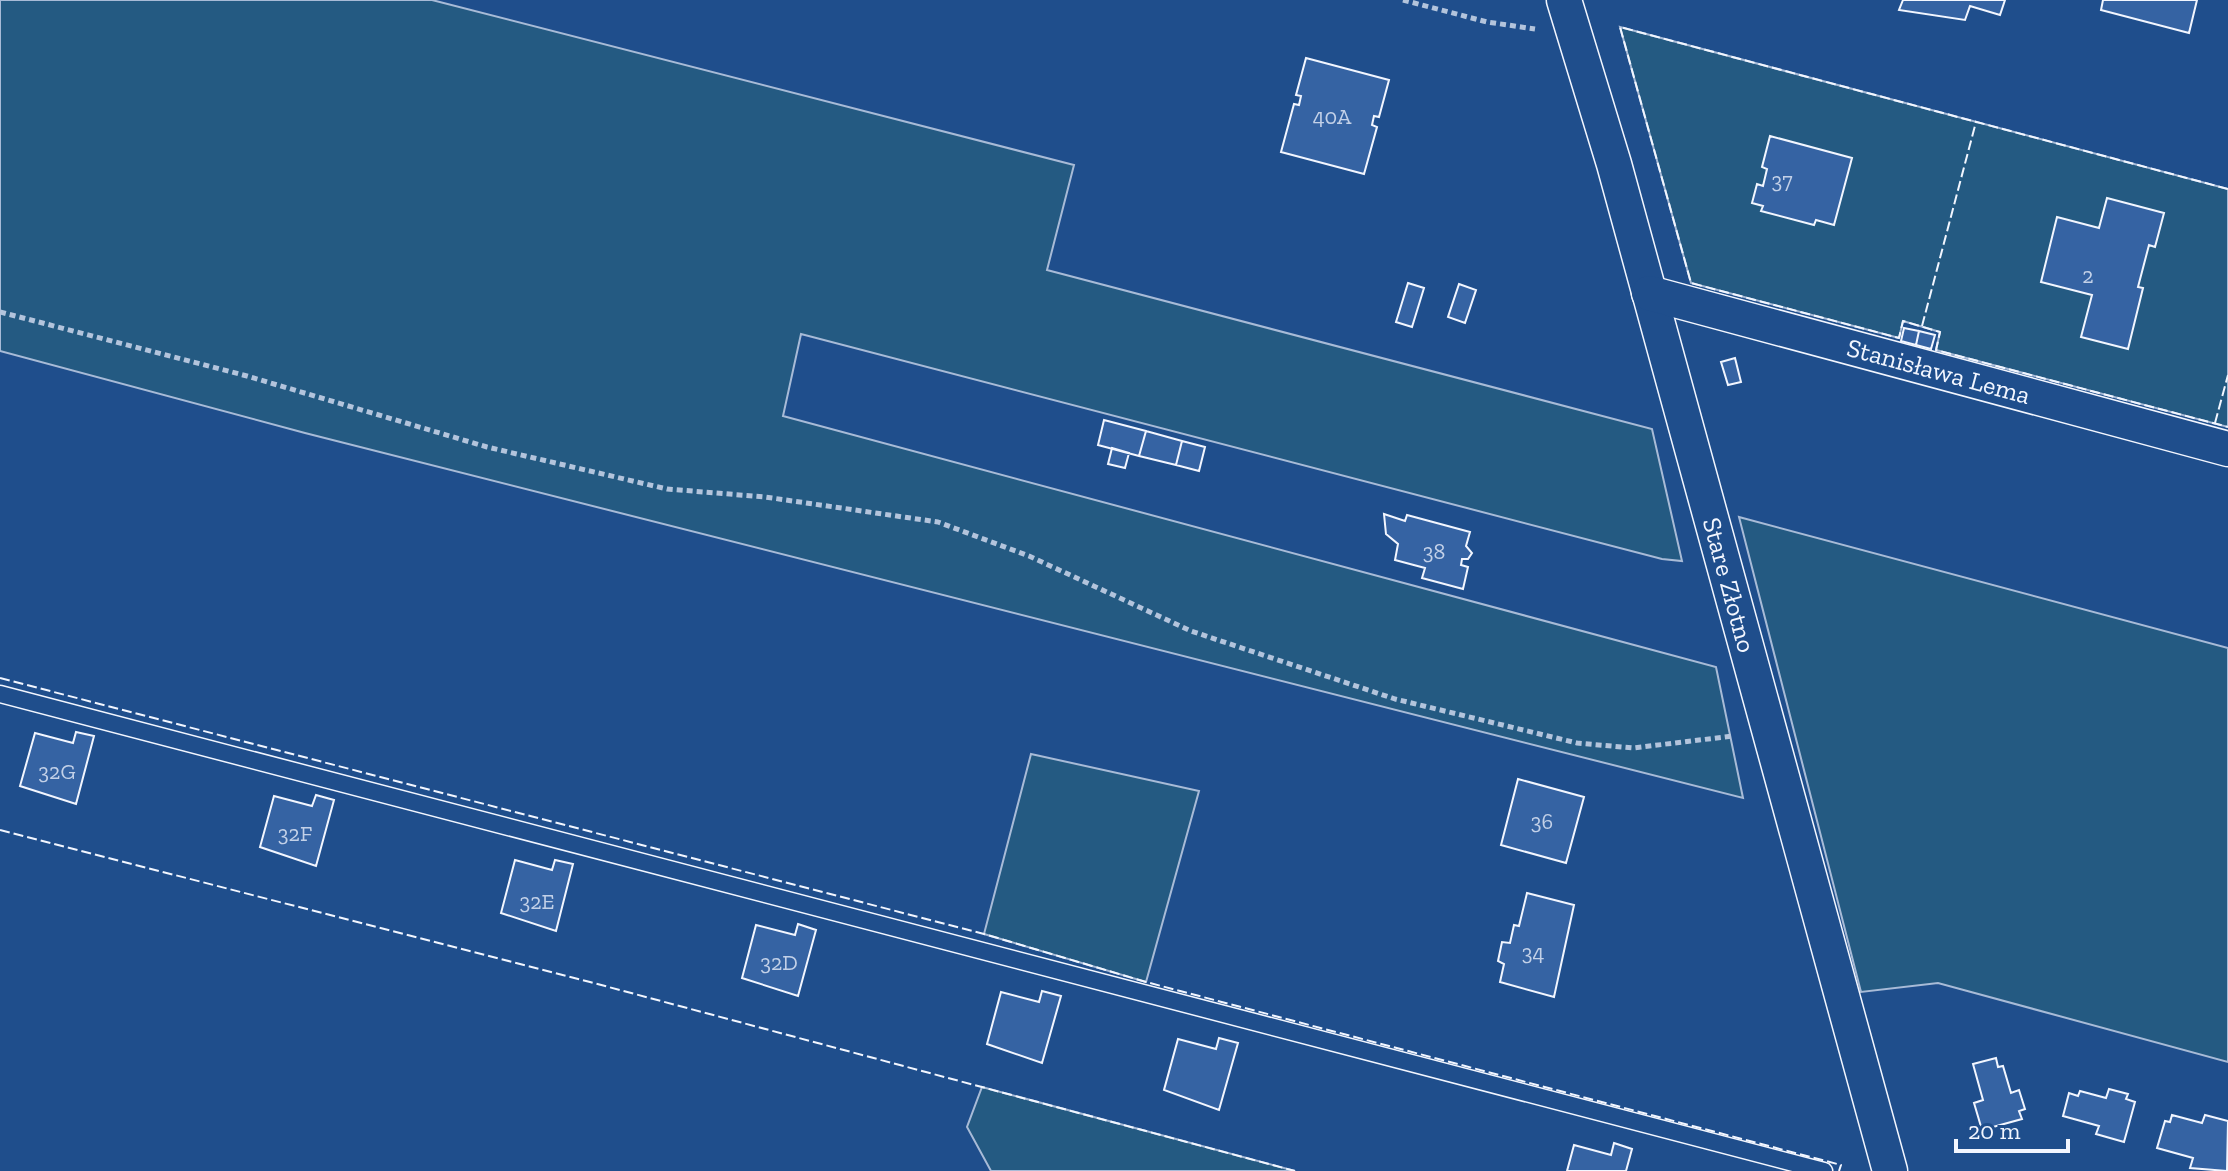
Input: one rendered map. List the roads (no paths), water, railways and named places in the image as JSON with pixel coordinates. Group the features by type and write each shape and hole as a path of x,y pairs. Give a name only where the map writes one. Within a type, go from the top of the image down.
{"street":[{"name":"Stare Złotno","path":"1564,0 1649,293 1890,1171"},
{"name":"Stanisława Lema","path":"1649,293 2228,449"}],"lane":[{"path":"0,694 1824,1171"}]}
